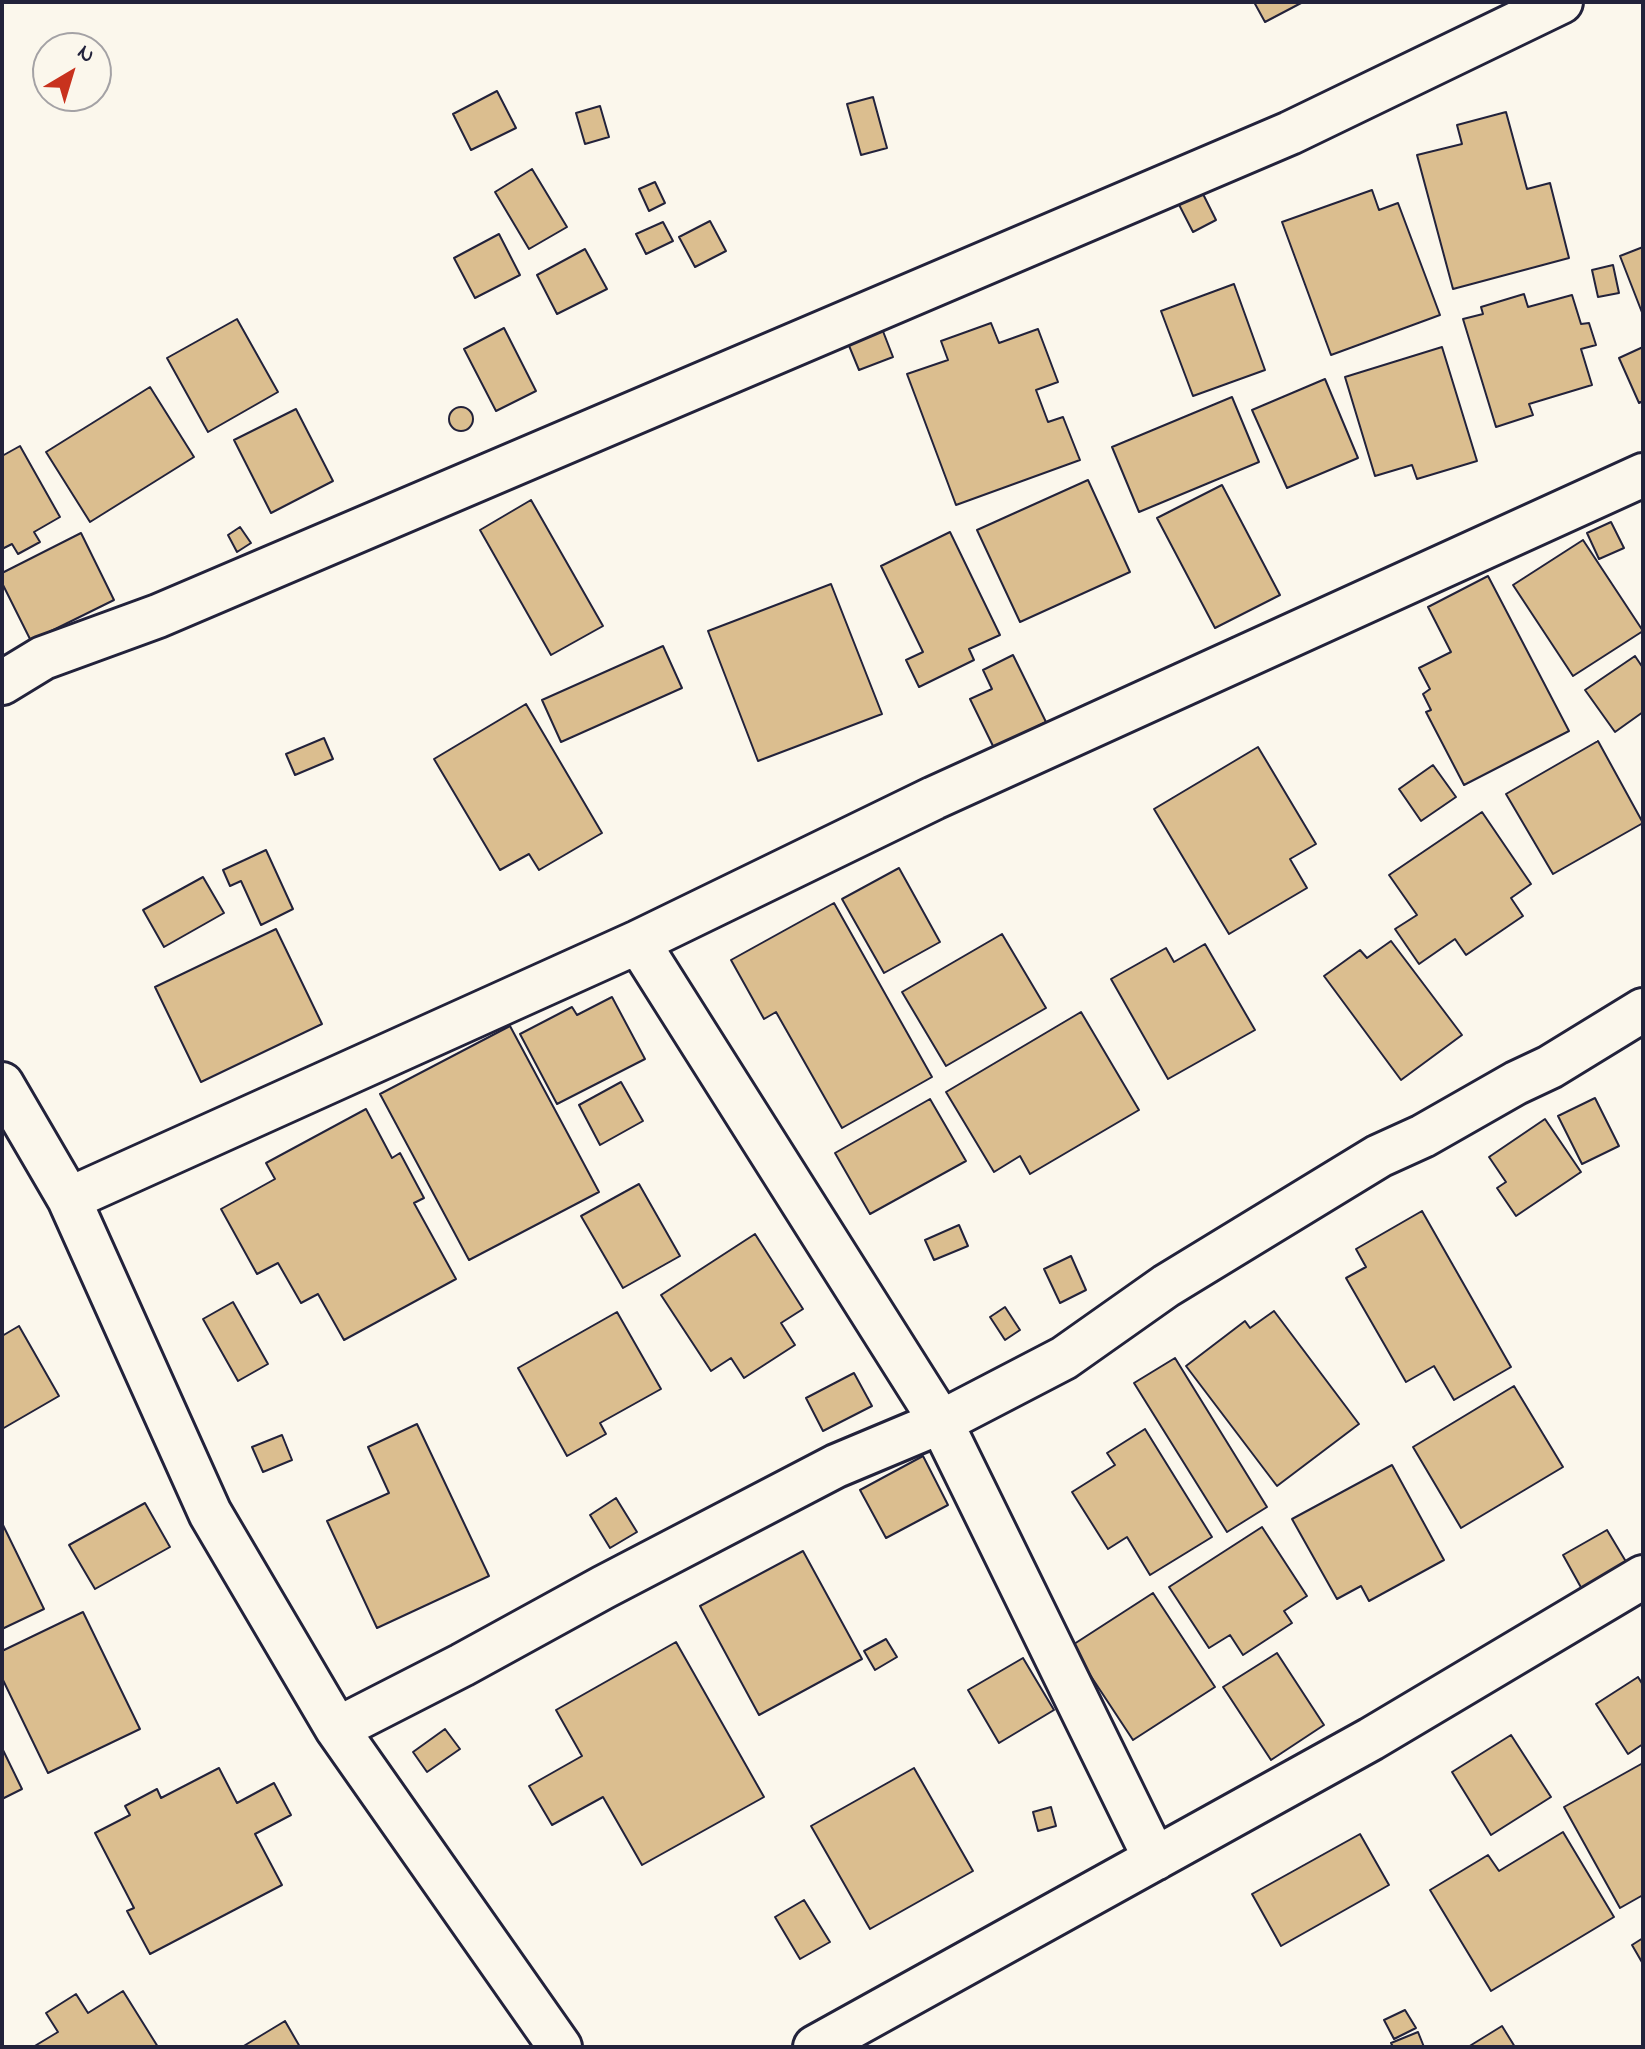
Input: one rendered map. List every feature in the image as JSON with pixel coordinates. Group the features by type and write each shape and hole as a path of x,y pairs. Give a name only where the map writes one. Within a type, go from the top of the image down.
{"street":[{"path":"2,683 43,658 158,616 1275,139 1561,2"},
{"path":"69,1199 638,942 934,798 1643,475"},
{"path":"638,942 941,1422 1155,1859"},
{"path":"337,1729 836,1466 941,1422 1064,1358 1166,1286 1379,1156 1423,1136 1550,1067 1643,1010"},
{"path":"2,1084 69,1199 210,1513 337,1729 560,2047"},
{"path":"815,2047 1371,1739 1643,1577"}],"building":[{"path":"1254,2 1303,2 1265,22"},
{"path":"497,91 516,128 471,150 453,114"},
{"path":"873,97 887,148 861,155 847,104"},
{"path":"600,106 609,137 585,144 576,113"},
{"path":"1506,112 1527,189 1550,183 1569,258 1453,289 1417,155 1462,144 1457,125"},
{"path":"532,169 567,227 529,249 495,192"},
{"path":"655,182 665,203 649,211 639,189"},
{"path":"1197,182 1216,220 1193,232 1173,193"},
{"path":"1372,190 1379,210 1398,203 1440,315 1331,355 1282,222"},
{"path":"710,221 726,251 695,267 679,237"},
{"path":"663,222 673,241 646,254 636,234"},
{"path":"499,234 520,275 475,298 454,258"},
{"path":"1643,247 1643,315 1620,256"},
{"path":"585,249 607,289 557,314 537,275"},
{"path":"1613,265 1619,293 1598,297 1592,270"},
{"path":"1234,284 1265,370 1193,396 1161,311"},
{"path":"1524,294 1528,307 1572,295 1581,324 1589,323 1596,345 1581,349 1592,385 1529,404 1533,415 1496,427 1463,319 1483,314 1481,307"},
{"path":"237,319 278,392 208,432 167,358"},
{"path":"879,321 893,357 859,370 845,336"},
{"path":"991,323 999,343 1038,329 1058,382 1036,390 1048,422 1063,417 1080,460 956,505 907,374 948,360 941,341"},
{"path":"504,328 536,391 496,411 464,349"},
{"path":"1442,347 1477,461 1417,479 1412,465 1375,476 1345,377"},
{"path":"1643,347 1643,401 1639,403 1619,358"},
{"path":"1325,379 1358,458 1287,488 1252,410"},
{"path":"150,387 194,457 90,522 46,452"},
{"path":"1232,397 1259,462 1139,512 1112,447"},
{"path":"461,407 470,410 473,419 470,428 461,431 452,428 449,419 452,410"},
{"path":"296,409 333,481 271,513 234,440"},
{"path":"20,446 60,517 34,532 40,542 18,554 12,544 2,549 2,456"},
{"path":"1088,480 1130,572 1020,622 977,530"},
{"path":"1222,485 1280,595 1215,628 1157,518"},
{"path":"531,500 603,626 551,655 480,530"},
{"path":"1611,522 1624,548 1599,559 1587,533"},
{"path":"240,527 251,543 237,552 228,535"},
{"path":"950,532 1000,635 969,649 974,660 919,687 906,660 923,652 881,566"},
{"path":"81,533 114,600 31,641 2,583 2,573"},
{"path":"1583,540 1643,631 1573,676 1513,585"},
{"path":"1488,576 1569,731 1464,785 1426,712 1431,710 1423,694 1430,689 1419,668 1451,652 1428,607"},
{"path":"831,584 882,714 758,761 708,631"},
{"path":"663,646 682,688 561,742 542,700"},
{"path":"1013,655 1046,722 994,748 970,699 992,689 983,670"},
{"path":"1635,656 1643,668 1643,712 1615,732 1585,690"},
{"path":"526,704 602,833 539,870 529,854 500,870 434,759"},
{"path":"324,738 333,759 295,775 286,754"},
{"path":"1598,741 1643,823 1553,874 1506,794"},
{"path":"1258,747 1316,844 1290,859 1307,888 1229,934 1154,809"},
{"path":"1433,765 1456,797 1421,821 1399,789"},
{"path":"1482,812 1531,884 1511,898 1523,916 1466,955 1455,939 1419,964 1395,929 1417,915 1389,875"},
{"path":"266,850 293,909 261,925 241,881 230,886 223,870"},
{"path":"899,868 940,942 884,973 842,899"},
{"path":"203,877 224,913 164,947 143,910"},
{"path":"834,903 932,1077 842,1128 776,1012 764,1019 731,960"},
{"path":"276,929 322,1024 201,1082 155,987"},
{"path":"1002,934 1046,1008 946,1066 902,992"},
{"path":"1391,941 1462,1035 1401,1080 1324,976 1360,950 1367,958"},
{"path":"1205,944 1255,1030 1168,1079 1111,979 1166,948 1174,962"},
{"path":"612,997 645,1059 557,1104 520,1034 572,1007 577,1015"},
{"path":"1081,1012 1139,1110 1030,1174 1020,1156 994,1172 946,1092"},
{"path":"510,1026 599,1192 469,1260 380,1094"},
{"path":"621,1082 643,1121 600,1145 579,1105"},
{"path":"1595,1098 1619,1146 1582,1164 1558,1116"},
{"path":"930,1099 966,1161 870,1214 835,1153"},
{"path":"366,1109 392,1158 400,1153 424,1198 414,1203 456,1279 344,1340 318,1294 301,1303 278,1263 257,1274 221,1209 275,1179 266,1163"},
{"path":"1545,1119 1581,1172 1516,1216 1497,1188 1506,1182 1489,1157"},
{"path":"639,1184 680,1256 623,1288 581,1216"},
{"path":"1422,1211 1511,1367 1454,1400 1434,1366 1406,1382 1346,1278 1366,1267 1356,1249"},
{"path":"959,1225 968,1246 934,1260 925,1240"},
{"path":"755,1234 803,1309 781,1323 795,1345 744,1378 731,1358 711,1371 661,1295"},
{"path":"1071,1256 1086,1290 1060,1303 1044,1269"},
{"path":"233,1302 268,1364 238,1381 203,1319"},
{"path":"1005,1307 1020,1330 1005,1340 990,1317"},
{"path":"1274,1311 1359,1424 1277,1486 1186,1366 1245,1321 1250,1328"},
{"path":"617,1312 661,1389 600,1423 606,1434 567,1456 518,1368"},
{"path":"19,1326 59,1396 2,1429 2,1336"},
{"path":"1175,1358 1267,1507 1227,1532 1134,1383"},
{"path":"854,1373 872,1406 823,1431 806,1398"},
{"path":"1514,1386 1563,1467 1461,1528 1413,1447"},
{"path":"417,1424 489,1576 377,1628 327,1521 389,1493 368,1447"},
{"path":"1145,1429 1212,1537 1150,1575 1127,1537 1108,1549 1072,1492 1115,1465 1107,1453"},
{"path":"282,1435 292,1460 263,1472 252,1447"},
{"path":"923,1456 948,1505 886,1538 860,1490"},
{"path":"1392,1465 1444,1560 1369,1601 1361,1586 1337,1599 1292,1519"},
{"path":"616,1498 637,1532 610,1548 590,1515"},
{"path":"145,1503 170,1547 95,1589 69,1545"},
{"path":"2,1523 44,1609 2,1629"},
{"path":"1262,1527 1307,1596 1284,1611 1292,1623 1243,1655 1230,1635 1209,1648 1169,1587"},
{"path":"1607,1530 1628,1565 1583,1591 1563,1555"},
{"path":"803,1551 862,1659 759,1715 700,1606"},
{"path":"1153,1593 1215,1687 1133,1740 1071,1646"},
{"path":"83,1612 140,1729 48,1773 2,1678 2,1651"},
{"path":"886,1639 897,1657 875,1670 864,1651"},
{"path":"676,1642 764,1797 642,1865 603,1797 552,1825 529,1786 582,1756 556,1710"},
{"path":"1277,1653 1324,1725 1271,1760 1223,1687"},
{"path":"1023,1658 1054,1710 999,1743 968,1690"},
{"path":"1638,1677 1643,1685 1643,1744 1628,1754 1596,1704"},
{"path":"445,1729 460,1749 427,1772 413,1752"},
{"path":"1511,1735 1551,1797 1491,1835 1452,1772"},
{"path":"2,1748 22,1789 2,1799"},
{"path":"1643,1763 1643,1895 1620,1908 1564,1807"},
{"path":"219,1768 237,1803 274,1783 291,1815 255,1834 282,1885 150,1954 127,1911 134,1908 95,1833 130,1815 125,1806 157,1789 161,1798"},
{"path":"914,1768 973,1871 870,1929 811,1826"},
{"path":"1051,1807 1056,1826 1038,1831 1033,1812"},
{"path":"1563,1832 1614,1917 1491,1991 1430,1890 1488,1855 1499,1871"},
{"path":"1360,1834 1389,1885 1281,1946 1252,1894"},
{"path":"804,1900 830,1942 800,1959 775,1917"},
{"path":"1643,1938 1643,1964 1632,1945"},
{"path":"123,1991 158,2047 33,2047 58,2032 46,2013 76,1994 88,2013"},
{"path":"1405,2010 1416,2028 1394,2039 1384,2020"},
{"path":"285,2021 300,2047 242,2047"},
{"path":"1502,2026 1515,2047 1468,2047"},
{"path":"1418,2032 1424,2047 1393,2047 1391,2043"}]}
